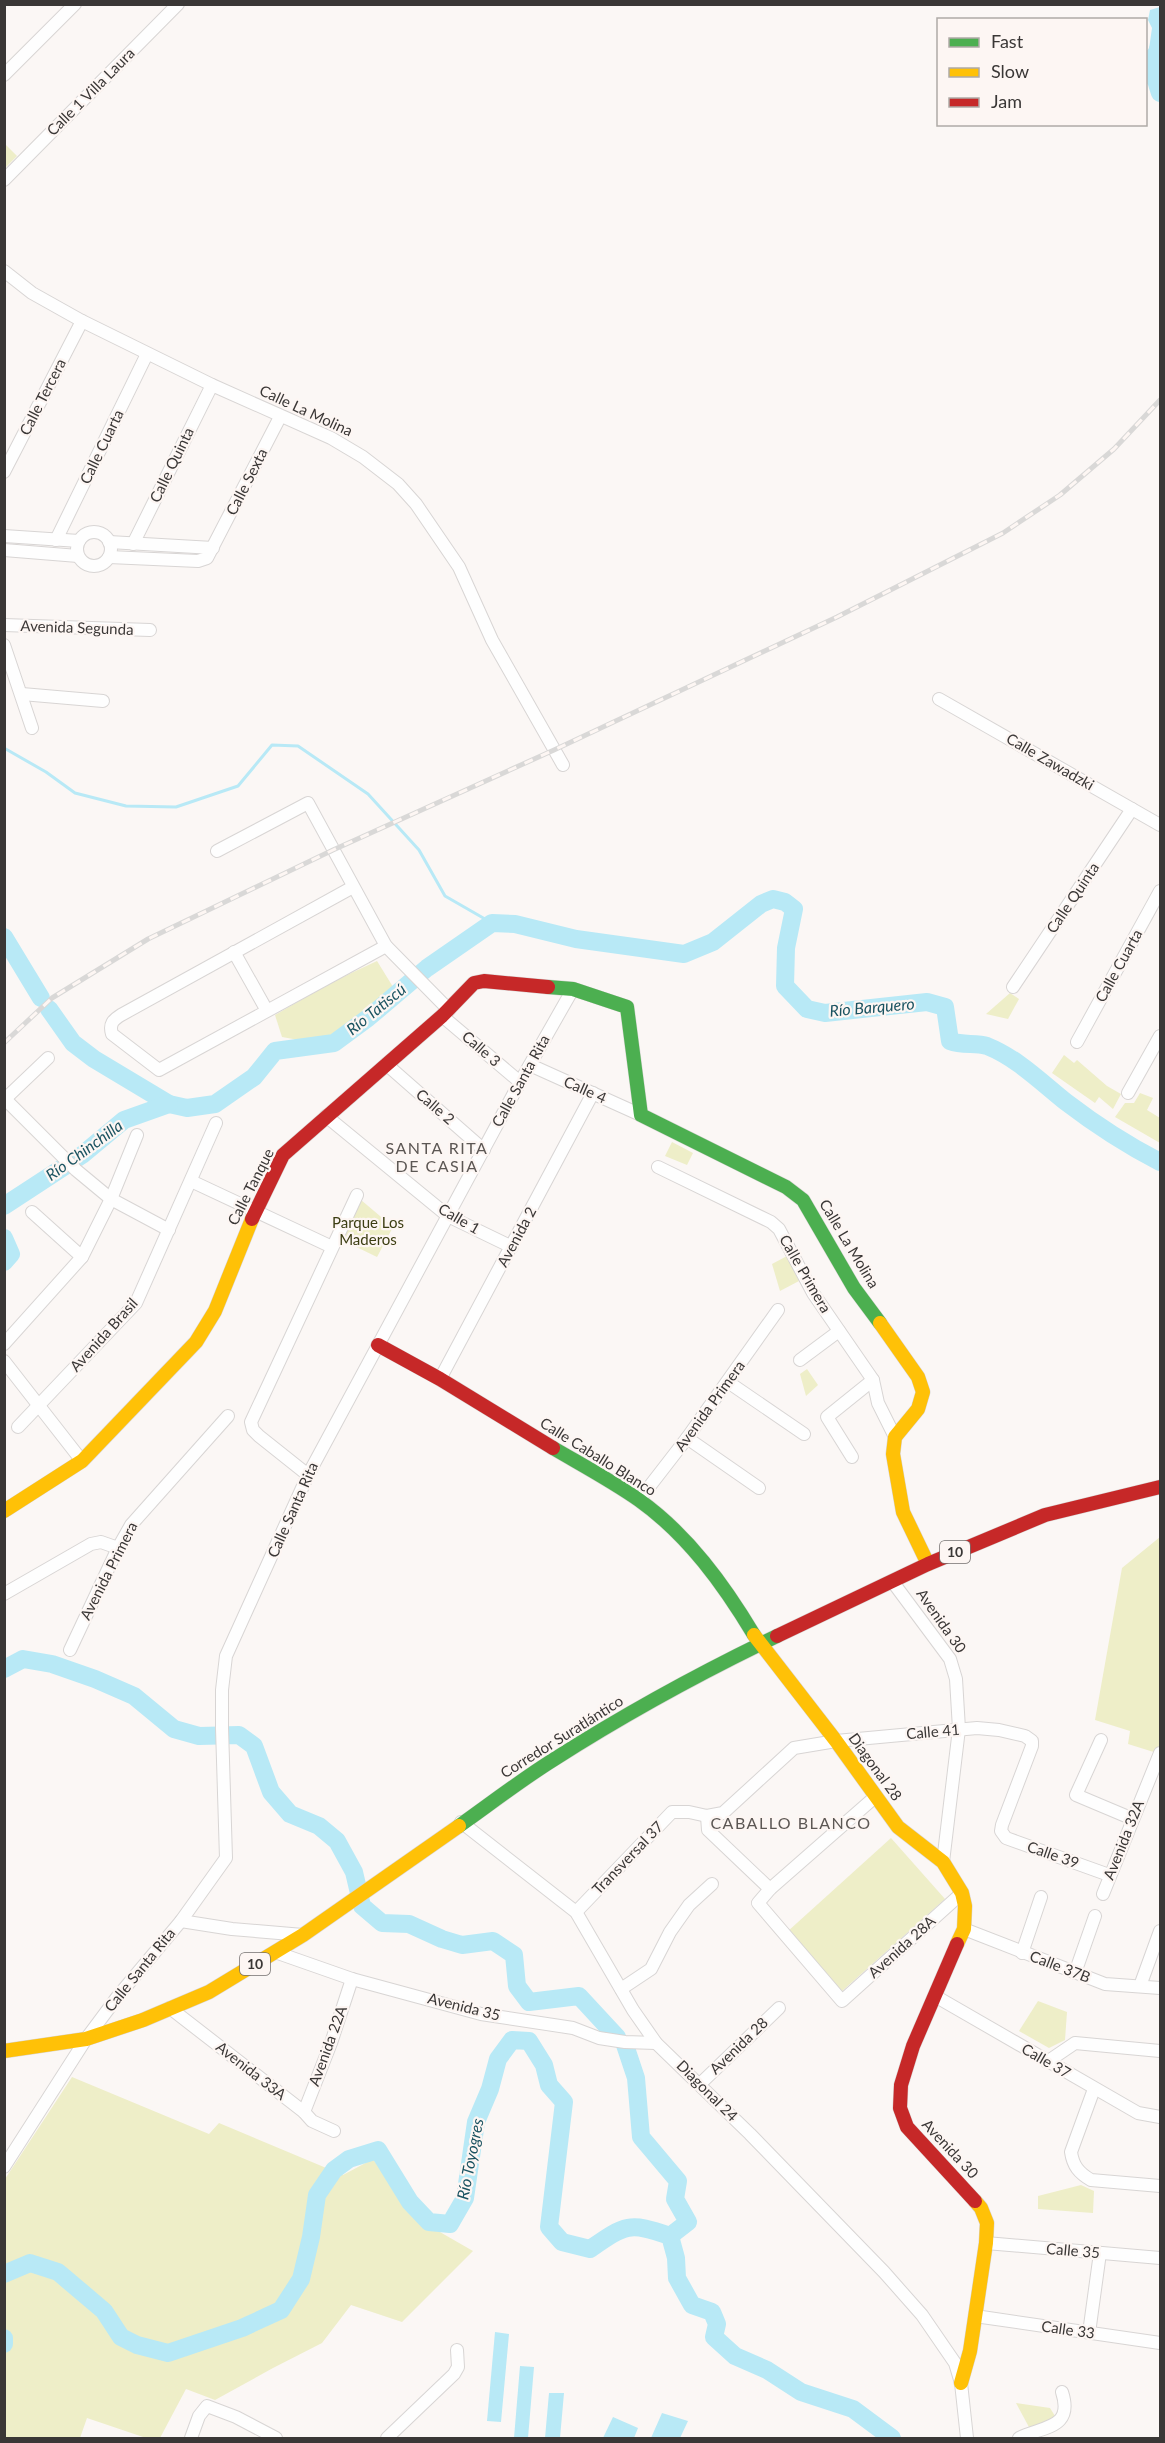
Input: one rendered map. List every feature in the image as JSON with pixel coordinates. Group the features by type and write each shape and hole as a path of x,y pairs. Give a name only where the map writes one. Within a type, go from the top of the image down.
{"street":[{"path":"5,74 75,4"},
{"name":"Calle 1 Villa Laura","path":"4,180 178,4"},
{"name":"Calle La Molina","path":"4,271 32,293 82,321 280,417 331,438 363,457 398,484 416,504 459,567 492,640 563,765"},
{"name":"Calle Tercera","path":"4,472 82,321"},
{"name":"Calle Cuarta","path":"56,540 147,354"},
{"name":"Calle Quinta","path":"133,544 212,385"},
{"name":"Calle Sexta","path":"213,548 280,417"},
{"path":"95,532 103,535 109,542 109,557 102,565 91,566 81,561 78,556 79,541 86,534 95,532"},
{"path":"4,536 79,541"},
{"path":"109,542 213,548 207,558 198,561 109,557"},
{"path":"4,550 78,556"},
{"name":"Avenida Segunda","path":"4,625 150,630"},
{"path":"4,645 32,728"},
{"path":"22,694 103,701"},
{"name":"Calle Zawadzki","path":"939,699 1161,825"},
{"name":"Calle 3","path":"223,851 313,801 353,887 386,946 425,987 445,1013 520,1082"},
{"name":"Calle Quinta","path":"1013,987 1132,809"},
{"path":"353,887 114,1019 110,1028 112,1034 159,1070 386,946"},
{"name":"Calle Cuarta","path":"1077,1042 1161,891"},
{"path":"234,952 266,1010"},
{"name":"Calle Tanque","path":"4,1511 82,1461 196,1342 215,1311 255,1212 283,1155 445,1013 474,983 484,981 573,989 627,1007 641,1115"},
{"name":"Calle Santa Rita","path":"4,2167 86,2039 118,1996 181,1921 226,1858 222,1690 226,1656 308,1475 520,1082 573,989"},
{"path":"1128,1093 1161,1036"},
{"path":"48,1058 5,1099 76,1170 111,1199 170,1230"},
{"name":"Calle 2","path":"386,1064 484,1150"},
{"name":"Calle 4","path":"530,1065 641,1115"},
{"name":"Avenida 2","path":"440,1380 593,1093"},
{"name":"Calle La Molina","path":"641,1115 786,1186 804,1200 854,1288 918,1377 923,1392 918,1409 895,1437"},
{"name":"Calle 1","path":"326,1116 448,1216 512,1247"},
{"name":"Avenida Brasil","path":"18,1427 136,1303 216,1123"},
{"path":"4,1344 82,1257 111,1199 137,1135"},
{"name":"Calle Primera","path":"658,1167 771,1222 778,1229 813,1293 873,1380 878,1403 895,1437"},
{"path":"191,1181 332,1247"},
{"path":"308,1475 253,1430 251,1422 357,1195"},
{"path":"32,1212 82,1257"},
{"name":"Avenida Primera","path":"639,1500 728,1382 778,1310"},
{"path":"800,1360 839,1331"},
{"name":"Calle Caballo Blanco","path":"378,1345 639,1500 672,1527 713,1573 726,1589 759,1644"},
{"path":"4,1361 82,1461"},
{"path":"852,1457 827,1417 873,1380"},
{"path":"728,1382 804,1434"},
{"name":"Avenida Primera","path":"70,1650 118,1548 141,1511 228,1416"},
{"path":"895,1437 892,1454 900,1503 928,1564"},
{"path":"687,1438 759,1488"},
{"name":"Corredor Suratlántico","path":"4,2051 86,2039 209,1992 303,1935 551,1761 640,1707 759,1644 928,1564 1045,1515 1161,1487"},
{"path":"4,1594 91,1544 101,1542 118,1548"},
{"name":"Avenida 30","path":"892,1581 954,1667 959,1729 943,1862"},
{"name":"Diagonal 28","path":"759,1644 836,1741 875,1797 904,1833 943,1862 964,1900"},
{"name":"Calle 41","path":"836,1741 959,1729 999,1730 1028,1738 1032,1746 1001,1830"},
{"path":"1101,1740 1076,1795 1133,1819"},
{"path":"836,1741 794,1748 723,1813 707,1816 708,1830 770,1889 875,1797"},
{"name":"Avenida 32A","path":"1103,1894 1160,1754"},
{"name":"Transversal 37","path":"576,1912 672,1812 689,1812 707,1816"},
{"name":"Diagonal 24","path":"461,1822 576,1912 656,2043 884,2272 922,2315 955,2363 961,2383 967,2439"},
{"name":"Calle 39","path":"1001,1830 1011,1840 1109,1875"},
{"path":"621,1989 651,1968 670,1932 689,1905 712,1884"},
{"name":"Avenida 28A","path":"770,1889 758,1903 842,2001 964,1900"},
{"path":"1022,1953 1041,1897"},
{"name":"Avenida 30","path":"961,2383 970,2351 987,2223 981,2208 907,2127 900,2108 901,2085 910,2056 964,1929 964,1900"},
{"path":"1075,1973 1095,1916"},
{"path":"181,1921 232,1929 303,1935"},
{"name":"Calle 37B","path":"964,1929 1105,1984 1161,1988"},
{"path":"1140,1986 1161,1931"},
{"name":"Avenida 35","path":"275,1952 352,1979 481,2014 573,2028 599,2038 656,2043"},
{"name":"Avenida 22A","path":"304,2112 331,2043 352,1979"},
{"name":"Calle 37","path":"935,1996 1137,2113 1161,2117"},
{"name":"Avenida 33A","path":"170,2008 304,2112 312,2121 334,2131"},
{"name":"Avenida 28","path":"699,2084 779,2008"},
{"path":"1047,2062 1075,2043 1161,2050"},
{"path":"1094,2089 1071,2152 1072,2162 1081,2174 1090,2180 1161,2186"},
{"name":"Calle 35","path":"986,2243 1161,2258"},
{"path":"1089,2333 1100,2253"},
{"name":"Calle 33","path":"975,2316 1161,2343"},
{"path":"387,2439 454,2374 458,2367 457,2350"},
{"path":"1019,2439 1060,2421 1066,2403 1062,2392"},
{"path":"192,2439 199,2416 207,2406 236,2417 276,2439"}],"green space":[{"path":"5,144 17,156 4,168"},
{"path":"377,961 398,995 338,1047 282,1037 275,1015 332,982"},
{"path":"1010,993 1019,999 1008,1019 986,1014"},
{"path":"1064,1055 1074,1063 1077,1060 1107,1086 1121,1094 1113,1109 1099,1097 1095,1103 1052,1073"},
{"path":"1140,1093 1153,1098 1147,1110 1160,1118 1160,1143 1115,1117 1125,1103 1134,1103"},
{"path":"672,1142 693,1153 687,1165 665,1156"},
{"name":"Parque Los Maderos","path":"361,1200 393,1227 377,1257 342,1240"},
{"path":"787,1256 799,1281 780,1291 772,1264"},
{"path":"807,1369 818,1385 806,1396 800,1374"},
{"path":"1160,1537 1160,1754 1128,1744 1130,1731 1095,1720 1122,1568"},
{"path":"891,1838 945,1899 841,1992 787,1932"},
{"path":"1038,2001 1067,2012 1065,2040 1049,2048 1019,2031"},
{"path":"72,2077 209,2134 219,2123 343,2175 373,2159 409,2210 426,2224 473,2251 402,2322 351,2305 322,2343 215,2400 186,2389 160,2438 146,2438 87,2418 80,2438 5,2438 5,2179"},
{"path":"1081,2185 1094,2191 1093,2213 1038,2209 1038,2196"},
{"path":"1016,2403 1050,2408 1055,2416 1052,2422 1030,2429"}],"water":[{"path":"1160,7 1160,89 1153,89 1147,84 1147,50 1152,28 1148,20 1150,10"},
{"path":"495,2332 509,2334 501,2422 487,2421"},
{"path":"520,2366 534,2367 528,2438 514,2438"},
{"path":"549,2393 564,2393 560,2438 545,2438"},
{"path":"662,2413 688,2421 680,2438 651,2438"},
{"path":"613,2417 638,2428 634,2438 603,2438"}],"waterway":[{"path":"1160,45 1155,57 1154,69 1160,93"},
{"path":"4,748 46,772 75,793 126,806 176,807 238,786 272,745 298,746 368,794 419,850 445,896 492,923"},
{"name":"Río Barquero","path":"49,1009 73,1043 94,1059 169,1104 187,1108 215,1104 254,1077 275,1051 334,1043 368,1018 427,968 492,923 515,924 576,939 684,954 713,942 761,904 773,899 785,902 794,909 786,948 785,986 807,1009 825,1013 927,1002 945,1007 950,1041 983,1045 998,1051 1028,1071 1089,1119 1160,1162"},
{"name":"Río Tatiscú","path":"4,937 41,998"},
{"name":"Río Chinchilla","path":"4,1206 82,1155 124,1120 169,1104"},
{"name":"Río Chinchilla","path":"4,1238 11,1254 4,1262"},
{"path":"4,1669 23,1659 52,1664 134,1696 174,1729 199,1736 239,1735 254,1746 271,1792 290,1814 319,1826 337,1841 354,1872 362,1906 382,1923 409,1924 462,1945 493,1941 514,1955 517,1986 529,2002 579,1996 617,2037"},
{"name":"Río Toyogres","path":"4,2274 30,2263 58,2272 104,2311 121,2337 137,2345 168,2353 242,2328 281,2310 301,2279 311,2237 317,2195 334,2170 349,2159 378,2150 410,2202 429,2222 450,2224 465,2198 476,2122 490,2089 498,2059 512,2040 529,2041 544,2065 549,2085 564,2102 549,2227 562,2242 590,2249 620,2230 636,2227 670,2236 676,2258 677,2278 692,2305 712,2312 717,2324 714,2337 735,2356 767,2370 801,2392 853,2409 892,2438"},
{"path":"625,2045 636,2078 641,2137 678,2181 675,2199 688,2222 670,2236"},
{"name":"Río Toyogres","path":"4,2338 4,2344"}],"railway":[{"path":"4,1043 52,998 148,939 333,850 554,750 837,617 1003,533 1060,495 1114,449 1160,400"}],"traffic: fast":[{"path":"548,987 573,989 627,1007 641,1115 786,1187 803,1200 854,1288 880,1323"},
{"path":"553,1448 629,1493 657,1514 704,1562 754,1635"},
{"path":"459,1826 517,1784 608,1726 691,1679 777,1636"}],"traffic: slow":[{"path":"4,1511 82,1461 196,1342 215,1311 252,1219"},
{"path":"880,1323 918,1377 923,1392 918,1409 895,1437 893,1454 903,1512 928,1564"},
{"path":"754,1635 836,1741 898,1827 943,1862 962,1893 965,1906 964,1929 957,1944"},
{"path":"4,2051 86,2039 143,2020 209,1992 303,1935 459,1826"},
{"path":"961,2383 970,2351 986,2243 987,2223 981,2208 975,2201"}],"traffic: jam":[{"path":"252,1219 283,1155 442,1016 474,983 484,981 548,987"},
{"path":"378,1345 440,1379 553,1448"},
{"path":"777,1636 928,1564 1045,1515 1160,1487"},
{"path":"957,1944 913,2046 901,2085 900,2108 907,2127 975,2201"}],"district":[{"name":"SANTA RITA DE CASIA","path":"437,1157"},
{"name":"CABALLO BLANCO","path":"791,1823"}]}
